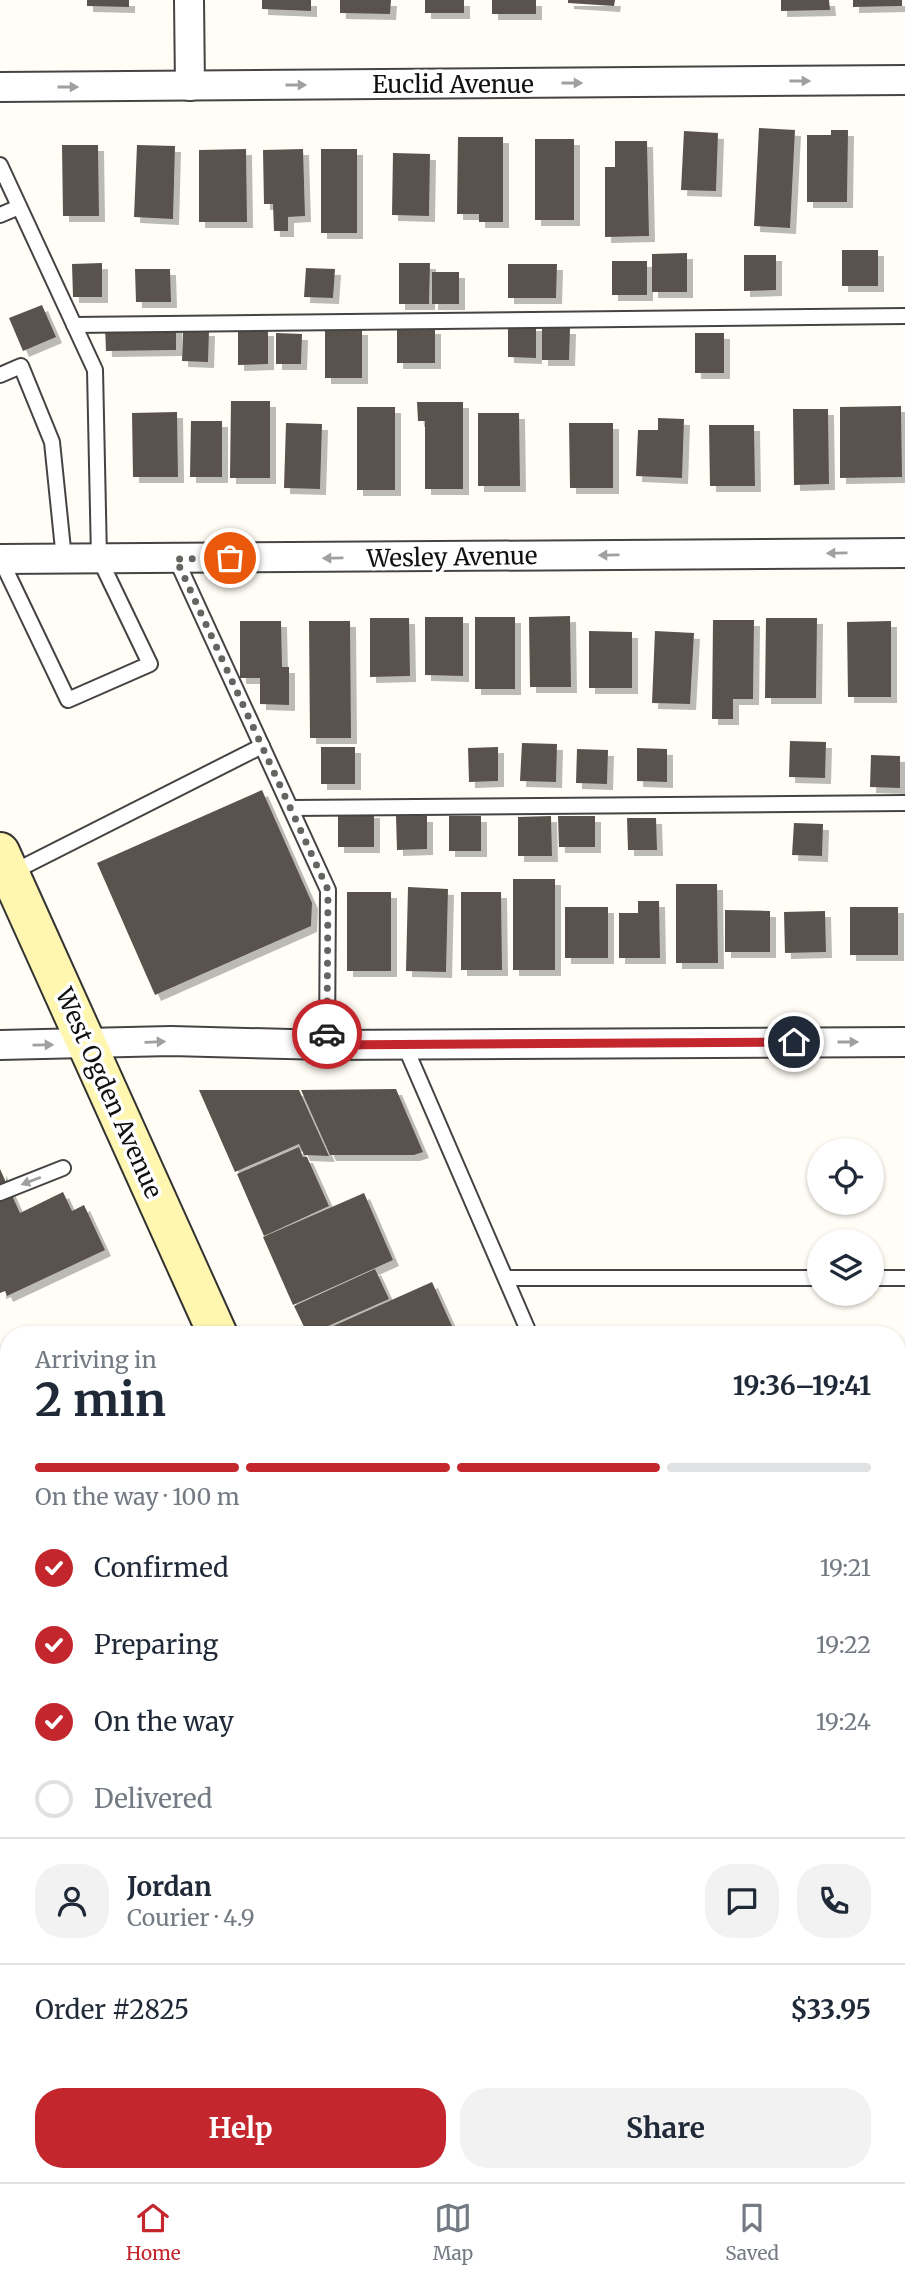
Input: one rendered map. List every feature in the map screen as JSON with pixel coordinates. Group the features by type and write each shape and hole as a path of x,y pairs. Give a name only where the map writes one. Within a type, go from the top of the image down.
{"main road":[{"name":"West Ogden Avenue","path":"5,862 214,1326"}],"street":[{"path":"189,0 190,86"},
{"name":"Euclid Avenue","path":"0,87 905,80"},
{"name":"Wesley Avenue","path":"0,559 905,553"},
{"path":"0,1045 171,1041 327,1045 905,1042"}],"lane":[{"path":"0,165 95,370 99,558 150,664 68,699 0,559"},
{"path":"0,215 19,207"},
{"path":"74,325 905,316"},
{"path":"0,375 21,366 52,442 65,559"},
{"path":"176,559 328,890 327,1045"},
{"path":"5,862 262,746"},
{"path":"291,808 905,803"},
{"path":"404,1044 526,1326"},
{"path":"0,1193 63,1168"},
{"path":"507,1278 807,1278"},
{"path":"884,1278 905,1278"}],"building":[{"path":"87,0 129,0 129,7 87,6"},
{"path":"262,0 311,0 311,11 262,9"},
{"path":"340,0 391,0 390,14 340,13"},
{"path":"425,0 464,0 464,13 425,13"},
{"path":"492,0 536,0 536,14 492,14"},
{"path":"568,0 615,0 614,6 568,3"},
{"path":"781,0 829,0 830,10 781,11"},
{"path":"853,0 902,0 902,6 853,7"},
{"path":"759,128 795,130 790,228 754,226"},
{"path":"831,130 848,130 847,202 807,202 807,135 831,135"},
{"path":"684,131 718,133 716,191 681,190"},
{"path":"458,137 503,137 503,222 479,222 479,214 457,214"},
{"path":"535,139 574,139 574,220 535,220"},
{"path":"615,141 647,141 649,236 605,237 605,167 615,167"},
{"path":"62,145 98,145 99,216 63,216"},
{"path":"137,145 175,146 173,219 134,217"},
{"path":"246,149 247,222 199,222 199,150"},
{"path":"303,149 305,216 288,217 288,231 274,231 273,204 264,204 263,150"},
{"path":"321,149 357,149 357,233 321,233"},
{"path":"393,153 430,154 429,216 392,215"},
{"path":"842,250 878,250 878,286 842,286"},
{"path":"687,253 687,292 652,292 652,254"},
{"path":"744,255 776,255 776,290 744,291"},
{"path":"612,261 647,261 647,295 612,295"},
{"path":"102,263 102,297 73,297 72,264"},
{"path":"399,263 430,263 429,304 399,304"},
{"path":"508,264 557,264 556,298 508,298"},
{"path":"306,268 335,269 333,298 304,297"},
{"path":"135,269 170,269 171,302 136,302"},
{"path":"432,272 459,272 459,304 432,304"},
{"path":"42,305 56,337 23,351 9,318"},
{"path":"176,325 176,350 106,351 105,326"},
{"path":"508,325 536,325 536,358 508,357"},
{"path":"397,328 435,328 435,363 397,363"},
{"path":"542,328 570,328 569,360 542,360"},
{"path":"325,329 362,329 362,378 325,378"},
{"path":"183,330 209,330 208,362 182,361"},
{"path":"238,330 268,330 268,364 238,365"},
{"path":"276,333 302,334 301,364 276,364"},
{"path":"695,333 724,333 724,373 695,373"},
{"path":"231,401 270,401 270,478 230,478"},
{"path":"417,402 463,402 463,489 425,489 425,421 418,421"},
{"path":"901,406 902,477 840,478 840,407"},
{"path":"357,407 395,407 395,490 357,490"},
{"path":"793,409 828,409 829,484 794,485"},
{"path":"177,412 178,477 133,477 132,413"},
{"path":"478,413 519,413 520,486 478,486"},
{"path":"658,418 684,419 682,478 636,476 638,430 658,430"},
{"path":"191,421 222,421 222,477 190,477"},
{"path":"286,423 322,424 320,489 284,488"},
{"path":"569,423 613,423 613,488 570,488"},
{"path":"709,425 754,425 755,486 710,486"},
{"path":"570,616 571,687 530,687 529,617"},
{"path":"425,617 463,617 463,676 425,675"},
{"path":"475,617 515,617 515,689 475,689"},
{"path":"370,618 409,618 410,676 370,677"},
{"path":"766,618 817,618 816,698 765,698"},
{"path":"713,620 754,620 753,699 733,699 733,719 712,719"},
{"path":"240,621 281,621 282,667 289,667 289,705 260,704 260,678 240,678"},
{"path":"309,621 350,621 351,738 310,738"},
{"path":"891,621 891,697 848,697 847,622"},
{"path":"589,631 632,632 632,688 589,688"},
{"path":"655,631 694,633 690,704 652,703"},
{"path":"790,741 826,742 825,778 789,777"},
{"path":"522,743 557,744 556,782 520,781"},
{"path":"321,747 355,747 355,784 321,784"},
{"path":"498,747 498,781 469,782 468,748"},
{"path":"637,748 667,749 667,782 637,781"},
{"path":"577,749 608,750 607,784 576,783"},
{"path":"871,755 900,756 900,788 870,787"},
{"path":"262,790 312,903 311,926 155,995 97,863"},
{"path":"374,812 374,847 338,847 338,813"},
{"path":"396,816 427,816 427,849 397,850"},
{"path":"449,816 481,816 481,851 449,851"},
{"path":"551,816 552,856 518,856 518,817"},
{"path":"558,816 595,816 595,847 559,847"},
{"path":"627,818 656,818 657,850 628,850"},
{"path":"794,823 823,824 822,856 792,855"},
{"path":"513,879 555,879 555,970 513,970"},
{"path":"676,884 717,884 718,963 676,963"},
{"path":"408,887 448,889 446,972 406,971"},
{"path":"347,892 391,892 391,971 347,971"},
{"path":"461,892 501,892 502,970 461,970"},
{"path":"638,901 659,901 660,958 619,958 619,913 638,913"},
{"path":"565,907 608,907 608,958 565,958"},
{"path":"850,907 898,907 898,955 850,955"},
{"path":"725,910 770,911 770,952 725,952"},
{"path":"825,911 826,952 785,953 784,912"},
{"path":"396,1089 423,1152 414,1155 330,1155 301,1090"},
{"path":"199,1090 299,1090 329,1156 304,1155 299,1144 235,1172"},
{"path":"299,1147 303,1157 307,1157 329,1206 264,1236 237,1174"},
{"path":"0,1169 20,1213 63,1192 72,1211 84,1205 105,1250 7,1296 5,1291 0,1293"},
{"path":"364,1193 393,1260 293,1305 263,1237"},
{"path":"375,1269 389,1299 328,1326 304,1326 294,1306"},
{"path":"432,1282 452,1326 333,1326"}],"way so far":[{"path":"230,558 176,559 328,890 327,1034"}],"route":[{"path":"327,1034 327,1045 794,1042"}]}
